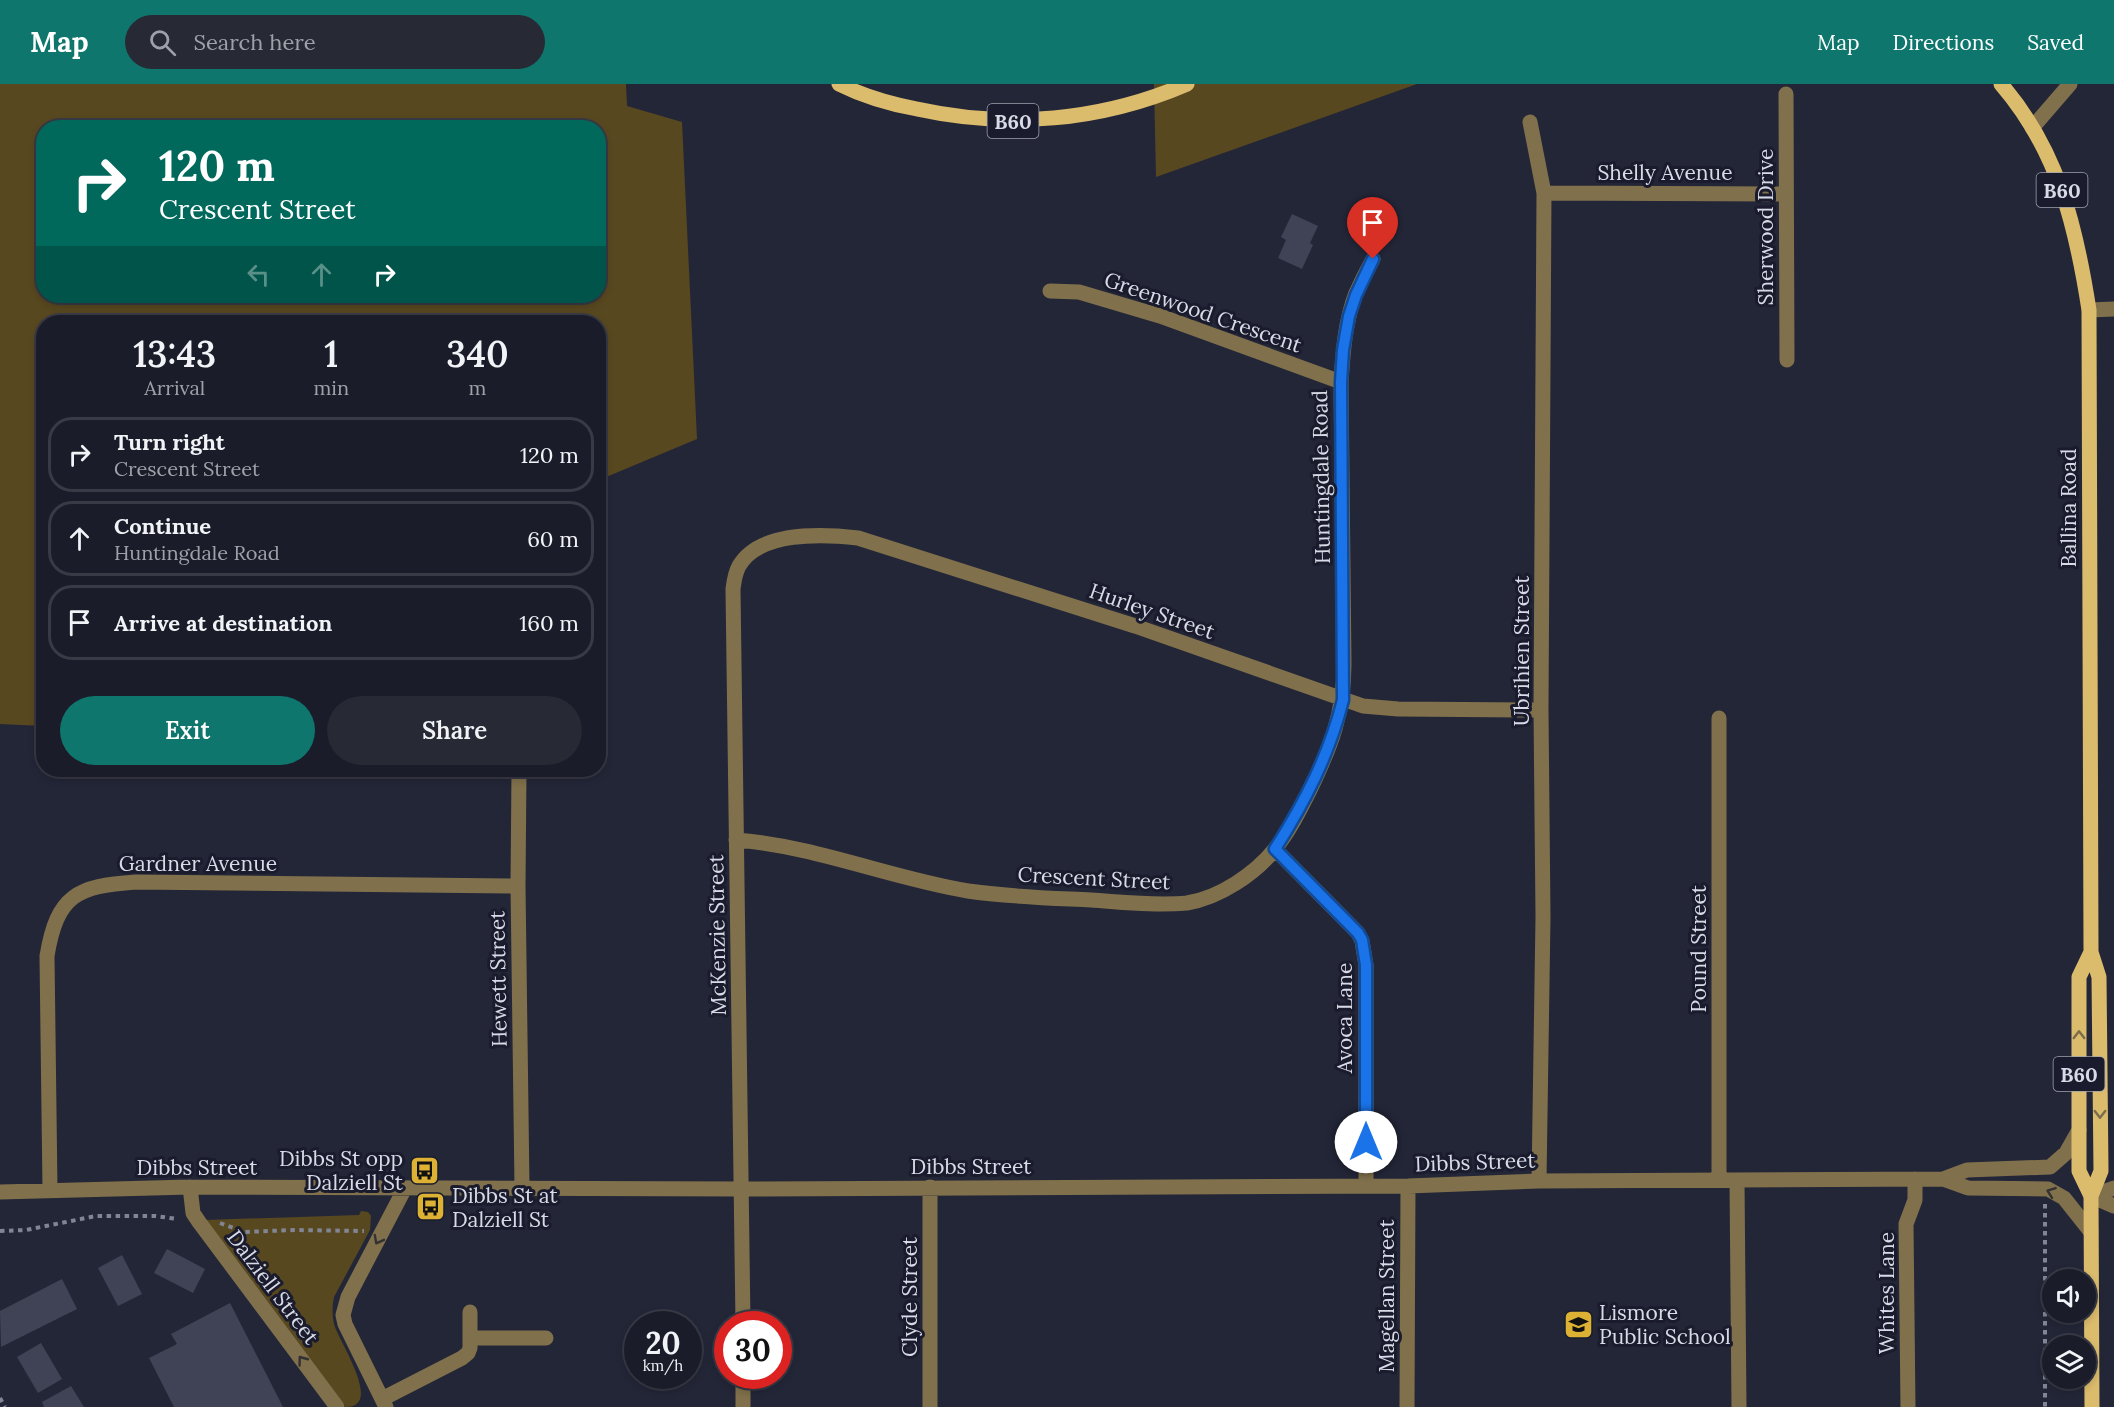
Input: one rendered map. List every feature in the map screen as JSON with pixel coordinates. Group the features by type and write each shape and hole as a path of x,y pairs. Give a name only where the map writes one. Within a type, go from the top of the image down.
{"main road":[{"name":"B60","path":"839,84 873,98 928,112 1013,120 1074,116 1111,110 1142,102 1186,84"},
{"name":"Ballina Road","path":"2001,84 2013,97 2048,157 2071,217 2089,309 2091,952 2099,977 2101,1171 2091,1196 2092,1407"},
{"name":"Ballina Road","path":"2091,952 2079,977 2079,1171 2091,1196"}],"street":[{"path":"2032,128 2070,84"},
{"name":"Sherwood Drive","path":"1786,94 1787,360"},
{"name":"Ubrihien Street","path":"1530,122 1544,193 1541,710 1543,917 1539,1181"},
{"name":"Shelly Avenue","path":"1544,193 1786,194"},
{"name":"Huntingdale Road","path":"1343,700 1341,382 1343,350 1349,316 1373,259"},
{"name":"Greenwood Crescent","path":"1050,291 1079,292 1160,316 1341,382"},
{"path":"2089,309 2114,309"},
{"name":"Hurley Street","path":"753,551 767,544 799,536 858,538 1135,626 1363,706 1398,709 1541,710"},
{"name":"McKenzie Street","path":"743,1311 733,589 739,566 753,551"},
{"name":"Crescent Street","path":"736,840 778,845 940,887 968,891 1164,904 1189,902 1221,891 1243,878 1275,849 1303,804 1322,764 1343,700"},
{"name":"Pound Street","path":"1719,718 1719,1180"},
{"name":"Hewett Street","path":"519,777 522,1187"},
{"name":"Avoca Lane","path":"1275,849 1358,933 1362,940 1366,965 1366,1186"},
{"name":"Gardner Avenue","path":"50,1190 47,956 51,929 61,909 70,899 89,888 136,882 518,886"},
{"name":"Dibbs Street","path":"1943,1179 1967,1170 2050,1167 2066,1153 2079,1130"},
{"name":"Whites Lane","path":"1908,1407 1906,1224 1915,1200 1916,1179"},
{"name":"Dibbs Street","path":"0,1192 190,1187 522,1187 743,1190 930,1187 1408,1186 1539,1181 1943,1179 1968,1188 2048,1189 2064,1198 2091,1232"},
{"path":"1737,1180 1739,1407"},
{"name":"Magellan Street","path":"1407,1407 1408,1186"},
{"name":"Dalziell Street","path":"190,1187 193,1213 199,1222 337,1407"},
{"name":"Clyde Street","path":"930,1187 930,1407"},
{"name":"Dalziell Street","path":"384,1403 348,1333 343,1315 348,1297 405,1188"},
{"path":"2091,1196 2114,1188"},
{"path":"2091,1196 2114,1206"},
{"path":"384,1403 468,1353 470,1312"},
{"path":"470,1338 546,1338"},
{"path":"743,1389 743,1407"}],"path":[{"path":"2045,1200 2045,1407"},
{"path":"0,1398 5,1407"}],"shaded area":[{"path":"0,84 626,84 627,106 682,122 697,439 606,477 606,315 36,315 36,726 0,724"},
{"path":"1154,84 1417,84 1156,177"},
{"path":"361,1211 368,1212 371,1216 370,1230 334,1297 333,1307 334,1324 360,1385 361,1396 357,1404 346,1407 205,1220 359,1215"}],"building":[{"path":"1292,214 1318,226 1310,243 1313,245 1302,269 1278,258 1286,240 1281,237"},
{"path":"167,1249 205,1269 193,1293 154,1273"},
{"path":"122,1255 142,1294 118,1306 98,1268"},
{"path":"62,1279 77,1309 1,1347 0,1311"},
{"path":"230,1303 283,1407 174,1407 149,1358 177,1344 171,1334"},
{"path":"41,1343 62,1379 38,1393 17,1357"},
{"path":"71,1386 84,1407 44,1407 42,1402"}],"place":[{"name":"Dibbs St opp Dalziell St","path":"424,1170"},
{"name":"Dibbs St at Dalziell St","path":"431,1207"},
{"name":"Lismore Public School","path":"1578,1324"}],"route":[{"path":"1366,1142 1366,965 1362,940 1358,933 1275,849 1303,804 1322,764 1343,700 1341,382 1343,350 1349,316 1373,259"}]}
